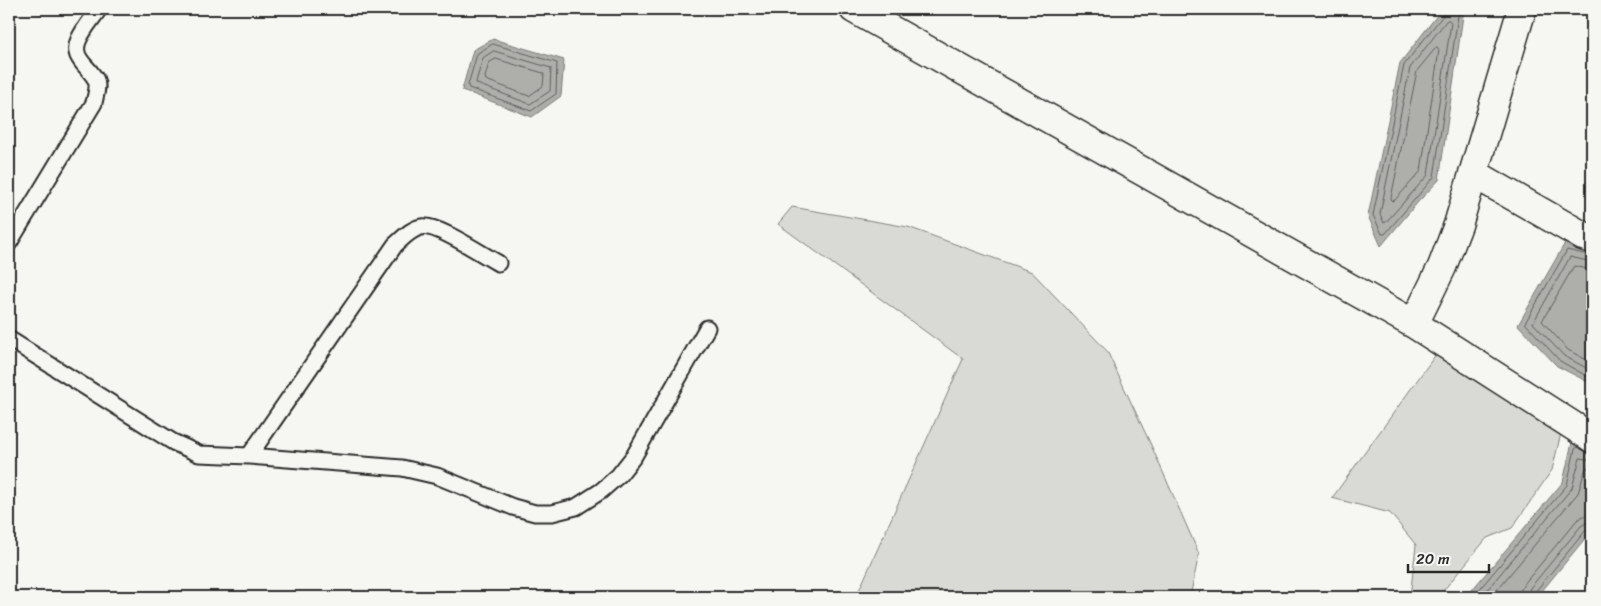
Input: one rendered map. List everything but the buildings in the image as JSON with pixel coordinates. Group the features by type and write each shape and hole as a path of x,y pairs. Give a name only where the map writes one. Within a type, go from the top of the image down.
{"street":[{"path":"854,9 1414,324 1592,438"},
{"path":"1414,324 1442,267 1473,173 1522,9"},
{"path":"1473,173 1582,236 1592,239"}],"lane":[{"path":"9,243 94,104 97,92 96,81 80,61 76,51 79,40 99,9"},
{"path":"249,456 395,245 409,232 422,226 436,228 498,263"},
{"path":"9,339 173,442 199,454 402,468 437,476 535,514 552,513 576,507 601,491 619,475 634,456 707,328"}],"shaded area":[{"path":"792,207 908,227 1032,272 1107,351 1199,554 1190,597 856,597 963,359 778,224"},
{"path":"1439,350 1563,425 1552,470 1512,528 1487,538 1438,597 1410,597 1416,545 1390,513 1332,498"}],"water":[{"path":"1442,9 1464,9 1439,180 1381,246 1368,216 1400,63"},
{"path":"493,39 564,60 561,96 532,117 462,90 473,50"},
{"path":"1565,243 1592,251 1592,384 1557,366 1518,325"},
{"path":"1573,438 1592,450 1592,530 1537,597 1466,597 1563,482"}]}
